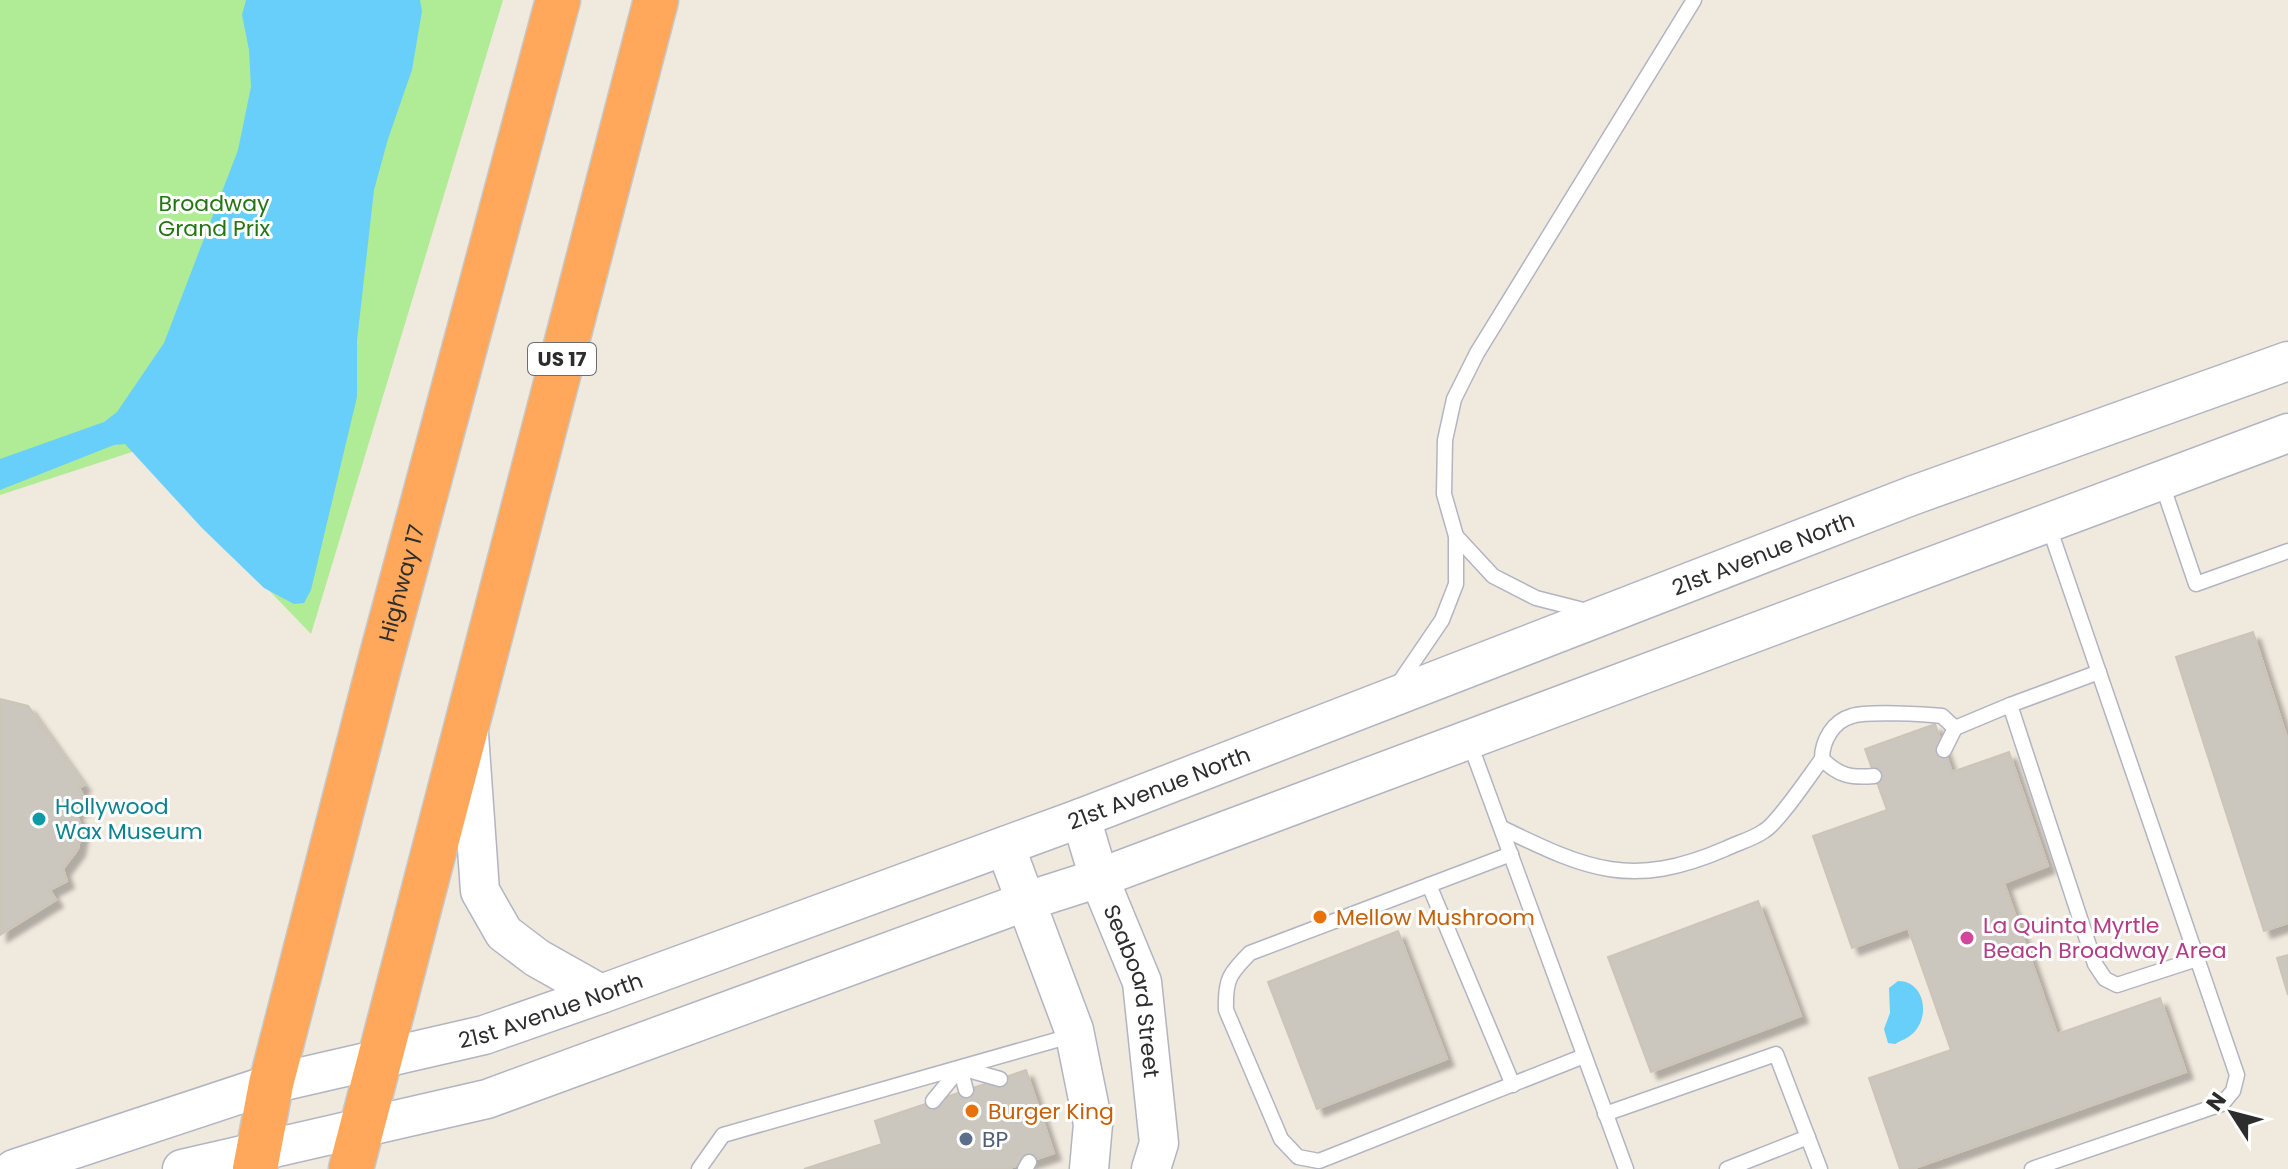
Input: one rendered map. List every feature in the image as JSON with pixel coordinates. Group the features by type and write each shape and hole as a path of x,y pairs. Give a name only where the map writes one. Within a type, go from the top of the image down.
{"highway":[{"name":"Highway 17","path":"257,1161 271,1084 378,670 558,0"},
{"name":"US 17","path":"356,1149 656,0"}],"main road":[{"name":"21st Avenue North","path":"14,1169 271,1084 484,1035 601,994 1081,818 1914,495 2288,361"},
{"path":"182,1169 356,1149 1027,901 1099,878 2288,433"},
{"path":"468,717 480,891 504,933 537,958 601,994"},
{"name":"Seaboard Street","path":"1081,818 1099,878 1142,982 1159,1143 1151,1169"},
{"path":"1005,846 1075,1035 1093,1124 1089,1169"}],"lane":[{"path":"1387,698 1442,620 1456,584 1456,536 1444,494 1445,440 1454,399 1477,353 1694,0"},
{"path":"2161,480 2196,584 2288,551"},
{"path":"2032,1169 2222,1104 2233,1091 2237,1075 2048,524"},
{"path":"1456,536 1493,576 1536,598 1602,615"},
{"path":"1944,750 1955,728 2099,672"},
{"path":"2010,705 2095,964 2105,979 2117,985 2197,959"},
{"path":"1502,828 1560,856 1606,871 1654,871 1701,859 1766,830 1822,759 1822,743 1835,727 1852,716 1942,716 1955,728"},
{"path":"1468,738 1626,1169"},
{"path":"1822,759 1833,770 1850,778 1874,776"},
{"path":"1511,854 1250,953 1231,971 1225,988 1226,1010 1281,1139 1298,1157 1319,1161 1584,1056"},
{"path":"1429,885 1513,1085"},
{"path":"699,1169 723,1135 1075,1035"},
{"path":"1605,1114 1776,1054 1820,1169"},
{"path":"960,1068 1000,1079"},
{"path":"960,1068 966,1090"},
{"path":"933,1101 960,1068"},
{"path":"1727,1169 1808,1137"}],"green space":[{"name":"Broadway Grand Prix","path":"0,0 503,0 311,634 135,451 0,495"}],"water":[{"path":"246,0 420,0 422,11 412,70 374,190 357,341 357,397 311,590 304,603 294,604 264,588 202,528 125,444 114,445 0,490 0,459 104,422 117,412 164,343 238,150 251,87 249,50 242,15"},
{"path":"1898,981 1907,982 1918,992 1922,999 1923,1015 1916,1030 1895,1044 1888,1043 1884,1029 1890,1013 1889,988"}],"building":[{"path":"2253,632 2288,741 2288,923 2264,931 2176,657"},
{"name":"Hollywood Wax Museum","path":"0,699 28,706 84,785 79,788 88,804 75,811 82,828 78,849 63,869 67,881 50,890 56,900 0,935"},
{"name":"La Quinta Myrtle Beach Broadway Area","path":"1935,724 1952,772 2009,752 2048,866 2004,883 2057,1034 2160,998 2186,1072 1912,1169 1900,1169 1869,1078 1951,1050 1908,928 1852,948 1813,836 1887,810 1865,749"},
{"path":"1758,901 1801,1016 1651,1072 1608,957"},
{"path":"1398,931 1447,1059 1317,1109 1268,982"},
{"path":"2288,955 2288,995 2277,958"},
{"name":"Burger King","path":"1026,1070 1054,1153 1007,1169 804,1169 882,1144 875,1121"}],"place":[{"name":"Hollywood Wax Museum","path":"39,819"},
{"name":"Mellow Mushroom","path":"1320,917"},
{"name":"La Quinta Myrtle Beach Broadway Area","path":"1967,938"},
{"name":"Burger King","path":"972,1111"},
{"name":"BP","path":"966,1139"}]}
